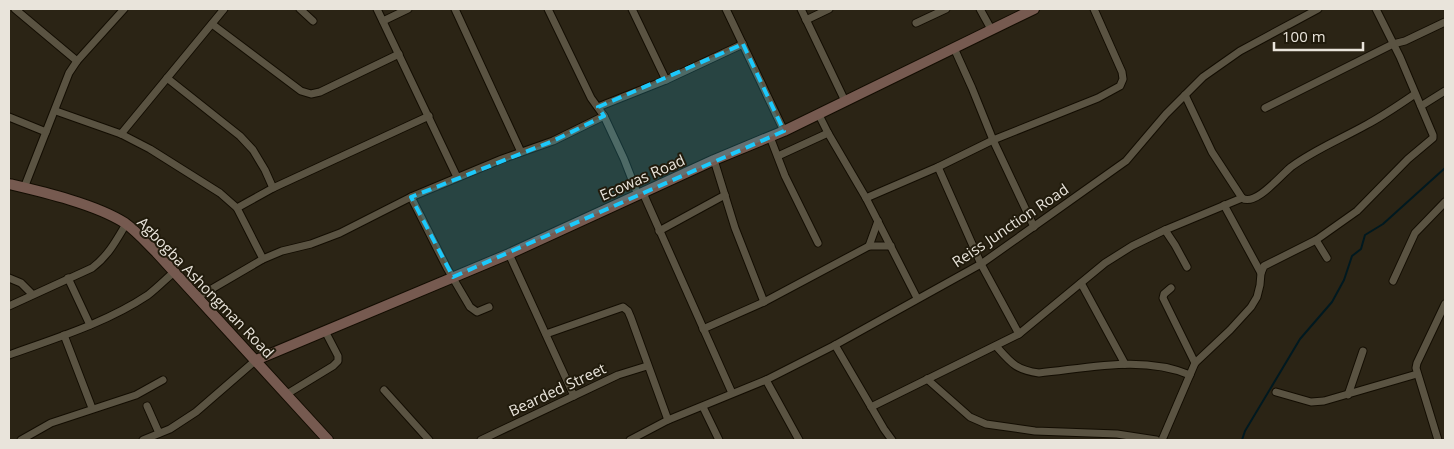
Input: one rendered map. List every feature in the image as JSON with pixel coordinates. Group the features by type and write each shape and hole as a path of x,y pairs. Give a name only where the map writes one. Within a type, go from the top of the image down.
{"street":[{"path":"15,9 76,61"},
{"path":"24,188 56,111 61,90 76,61 124,9"},
{"path":"121,134 224,9"},
{"path":"300,9 313,20"},
{"path":"377,9 457,177"},
{"path":"383,21 408,9"},
{"path":"455,9 521,152"},
{"path":"548,9 591,98 604,116 659,231 732,394"},
{"path":"632,9 666,80"},
{"path":"726,9 784,131"},
{"path":"801,9 845,101"},
{"path":"806,20 829,9"},
{"path":"916,23 946,9"},
{"path":"980,9 991,30"},
{"name":"Ecowas Road","path":"256,360 509,254 714,160 784,131 1034,9"},
{"path":"866,198 938,167 993,140 1098,98 1120,86 1123,79 1122,72 1094,9"},
{"name":"Reiss Junction Road","path":"634,439 668,420 766,380 835,345 982,264 1126,161 1203,77 1240,51 1318,9"},
{"path":"1162,440 1194,363 1230,330 1251,307 1257,297 1264,266 1316,240 1357,212 1408,159 1431,141 1433,135 1416,94 1376,9"},
{"path":"1265,108 1393,44 1405,41 1445,22"},
{"path":"212,24 301,91 311,94 320,92 399,54"},
{"path":"598,107 666,80 743,44"},
{"path":"954,48 993,140 1034,227"},
{"path":"167,78 240,136 253,150 273,188"},
{"path":"1420,106 1445,92"},
{"path":"1185,95 1212,152 1242,198 1250,200 1257,197 1303,159 1368,124 1416,94"},
{"path":"56,111 121,134 158,154 220,193 237,208 263,259"},
{"path":"819,115 866,198 918,298"},
{"path":"237,208 273,188 429,116"},
{"path":"198,297 263,259 282,251 311,244 340,233 411,197 457,177 553,141 604,116"},
{"path":"9,117 46,132"},
{"path":"778,156 828,133"},
{"path":"770,137 785,176 818,243"},
{"path":"714,160 735,228 764,302"},
{"path":"938,167 982,264 1019,334"},
{"name":"Agbogba Ashongman Road","path":"9,184 85,206 126,224 147,242 328,440"},
{"path":"659,231 725,195"},
{"path":"411,197 453,277 474,311 477,312 489,307"},
{"path":"871,407 1019,334 1081,283 1132,246 1242,198"},
{"path":"1393,281 1415,233 1445,202"},
{"path":"1224,205 1261,273"},
{"path":"870,246 878,222"},
{"path":"9,306 92,268 110,251 126,224"},
{"path":"1165,230 1187,267"},
{"path":"1316,240 1327,258"},
{"path":"703,329 764,302 870,246 891,246"},
{"path":"509,254 574,396"},
{"path":"9,355 118,313 149,294 174,272"},
{"path":"9,278 21,282 32,294"},
{"path":"68,278 90,325"},
{"path":"1081,283 1125,364"},
{"path":"1171,288 1164,294 1163,298 1194,363"},
{"path":"1438,440 1417,374 1417,363 1445,304"},
{"path":"546,334 623,307 628,311 631,318 668,420"},
{"path":"287,394 338,361 338,356 324,331"},
{"path":"64,335 92,408"},
{"path":"835,345 892,440"},
{"path":"996,346 1014,366 1027,372 1039,373 1125,364 1149,364 1166,366 1190,375"},
{"path":"1348,395 1363,351"},
{"path":"143,440 170,429 196,412 256,360"},
{"name":"Bearded Street","path":"481,440 627,371 647,366"},
{"path":"1276,392 1311,402 1324,401 1417,374"},
{"path":"927,379 970,417 986,424 1035,431 1117,434 1156,440"},
{"path":"21,440 50,423 136,394 163,380"},
{"path":"766,380 799,440"},
{"path":"384,390 429,440"},
{"path":"147,406 159,434"},
{"path":"703,407 719,440"}],"highlighted area":[{"path":"743,44 784,131 453,277 411,197 553,141 604,116 598,107"}],"waterway":[{"path":"1242,440 1245,431 1300,339 1332,302 1344,280 1352,256 1361,249 1365,235 1383,224 1445,168"}]}
